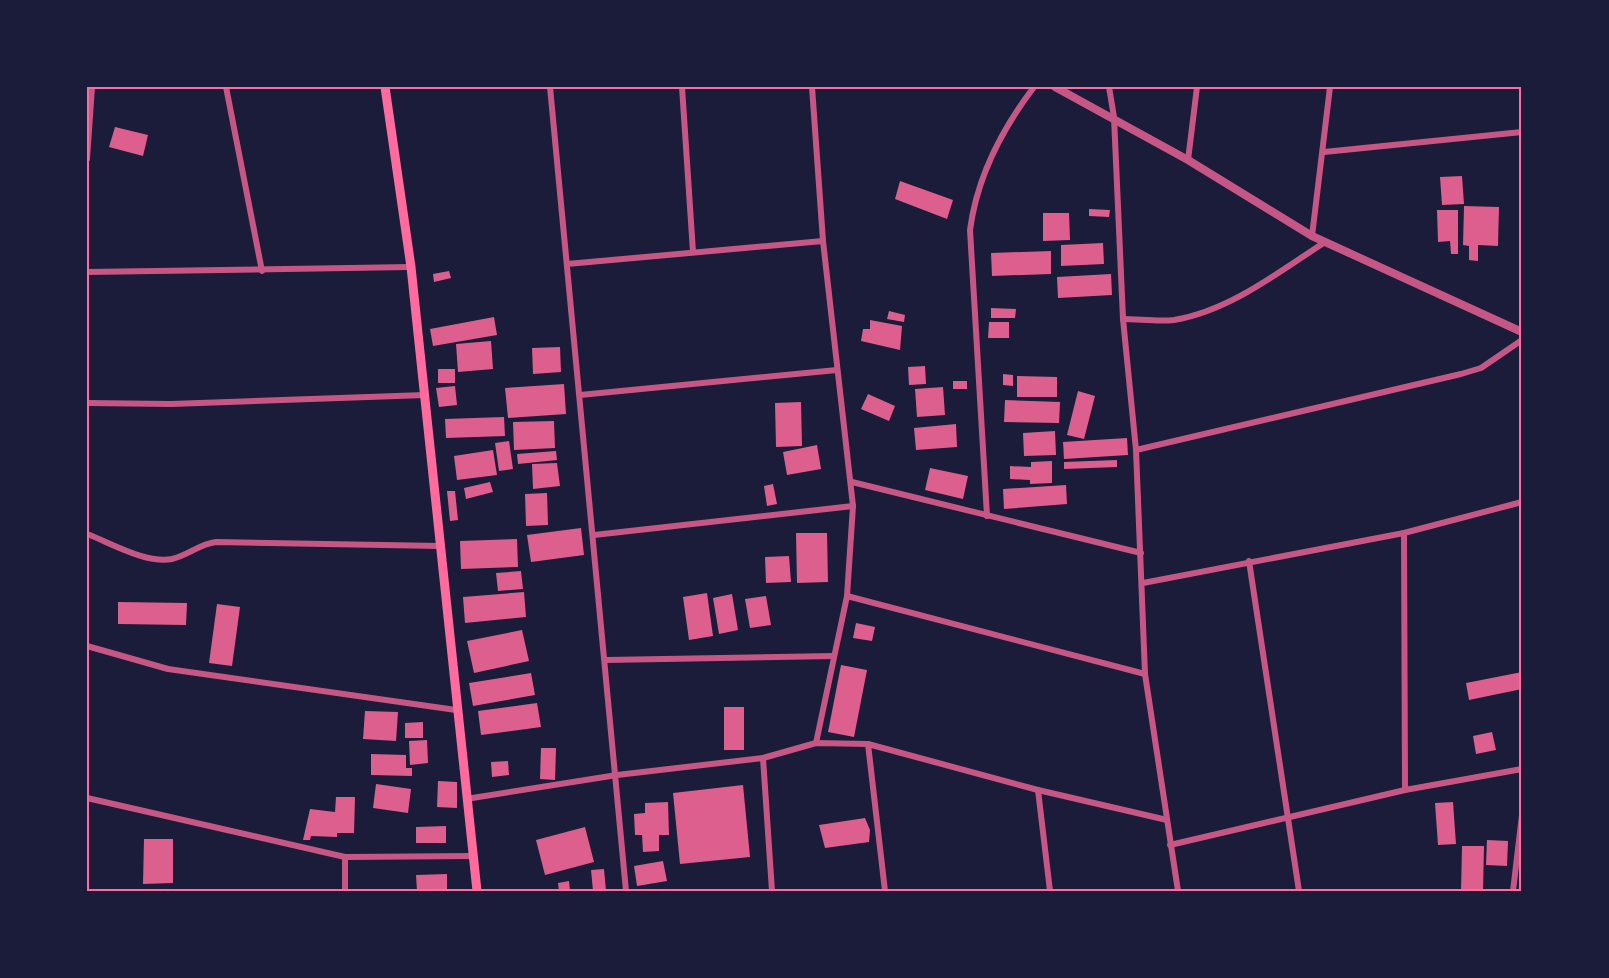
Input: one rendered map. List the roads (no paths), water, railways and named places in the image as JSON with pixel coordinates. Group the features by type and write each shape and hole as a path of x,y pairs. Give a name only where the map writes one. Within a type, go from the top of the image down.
{"main road":[{"path":"385,87 411,267 456,710 477,891"}],"street":[{"path":"87,159 92,87"},
{"path":"226,87 262,271"},
{"path":"550,87 617,775 626,891"},
{"path":"682,87 693,252"},
{"path":"812,87 823,241 853,506 847,596 816,743"},
{"path":"987,516 970,230 978,189 995,149 1012,115 1034,87"},
{"path":"1055,87 1188,160 1311,236 1522,332"},
{"path":"1109,87 1113,117 1123,319 1136,450 1145,674 1178,891"},
{"path":"1188,160 1197,87"},
{"path":"1311,236 1324,152 1330,87"},
{"path":"1324,152 1522,132"},
{"path":"567,264 823,241"},
{"path":"1123,319 1173,320 1207,311 1248,291 1325,242"},
{"path":"87,272 411,267"},
{"path":"1136,450 1461,374 1481,368 1522,340"},
{"path":"580,395 837,370"},
{"path":"87,403 171,404 425,395"},
{"path":"852,482 1141,553"},
{"path":"1143,583 1404,533 1522,502"},
{"path":"594,535 853,506"},
{"path":"1404,533 1405,790"},
{"path":"87,534 148,557 169,560 184,556 204,543 216,542 440,546"},
{"path":"1249,561 1286,818 1299,891"},
{"path":"847,596 1145,674"},
{"path":"87,646 168,669 456,710"},
{"path":"606,660 834,656"},
{"path":"466,799 617,775 763,758 816,743 868,744 1038,790 1167,820"},
{"path":"868,744 885,891"},
{"path":"763,758 772,891"},
{"path":"1170,845 1405,790 1522,769"},
{"path":"1038,790 1050,891"},
{"path":"87,798 345,857 472,856"},
{"path":"1513,891 1522,815"},
{"path":"345,857 345,891"}]}
